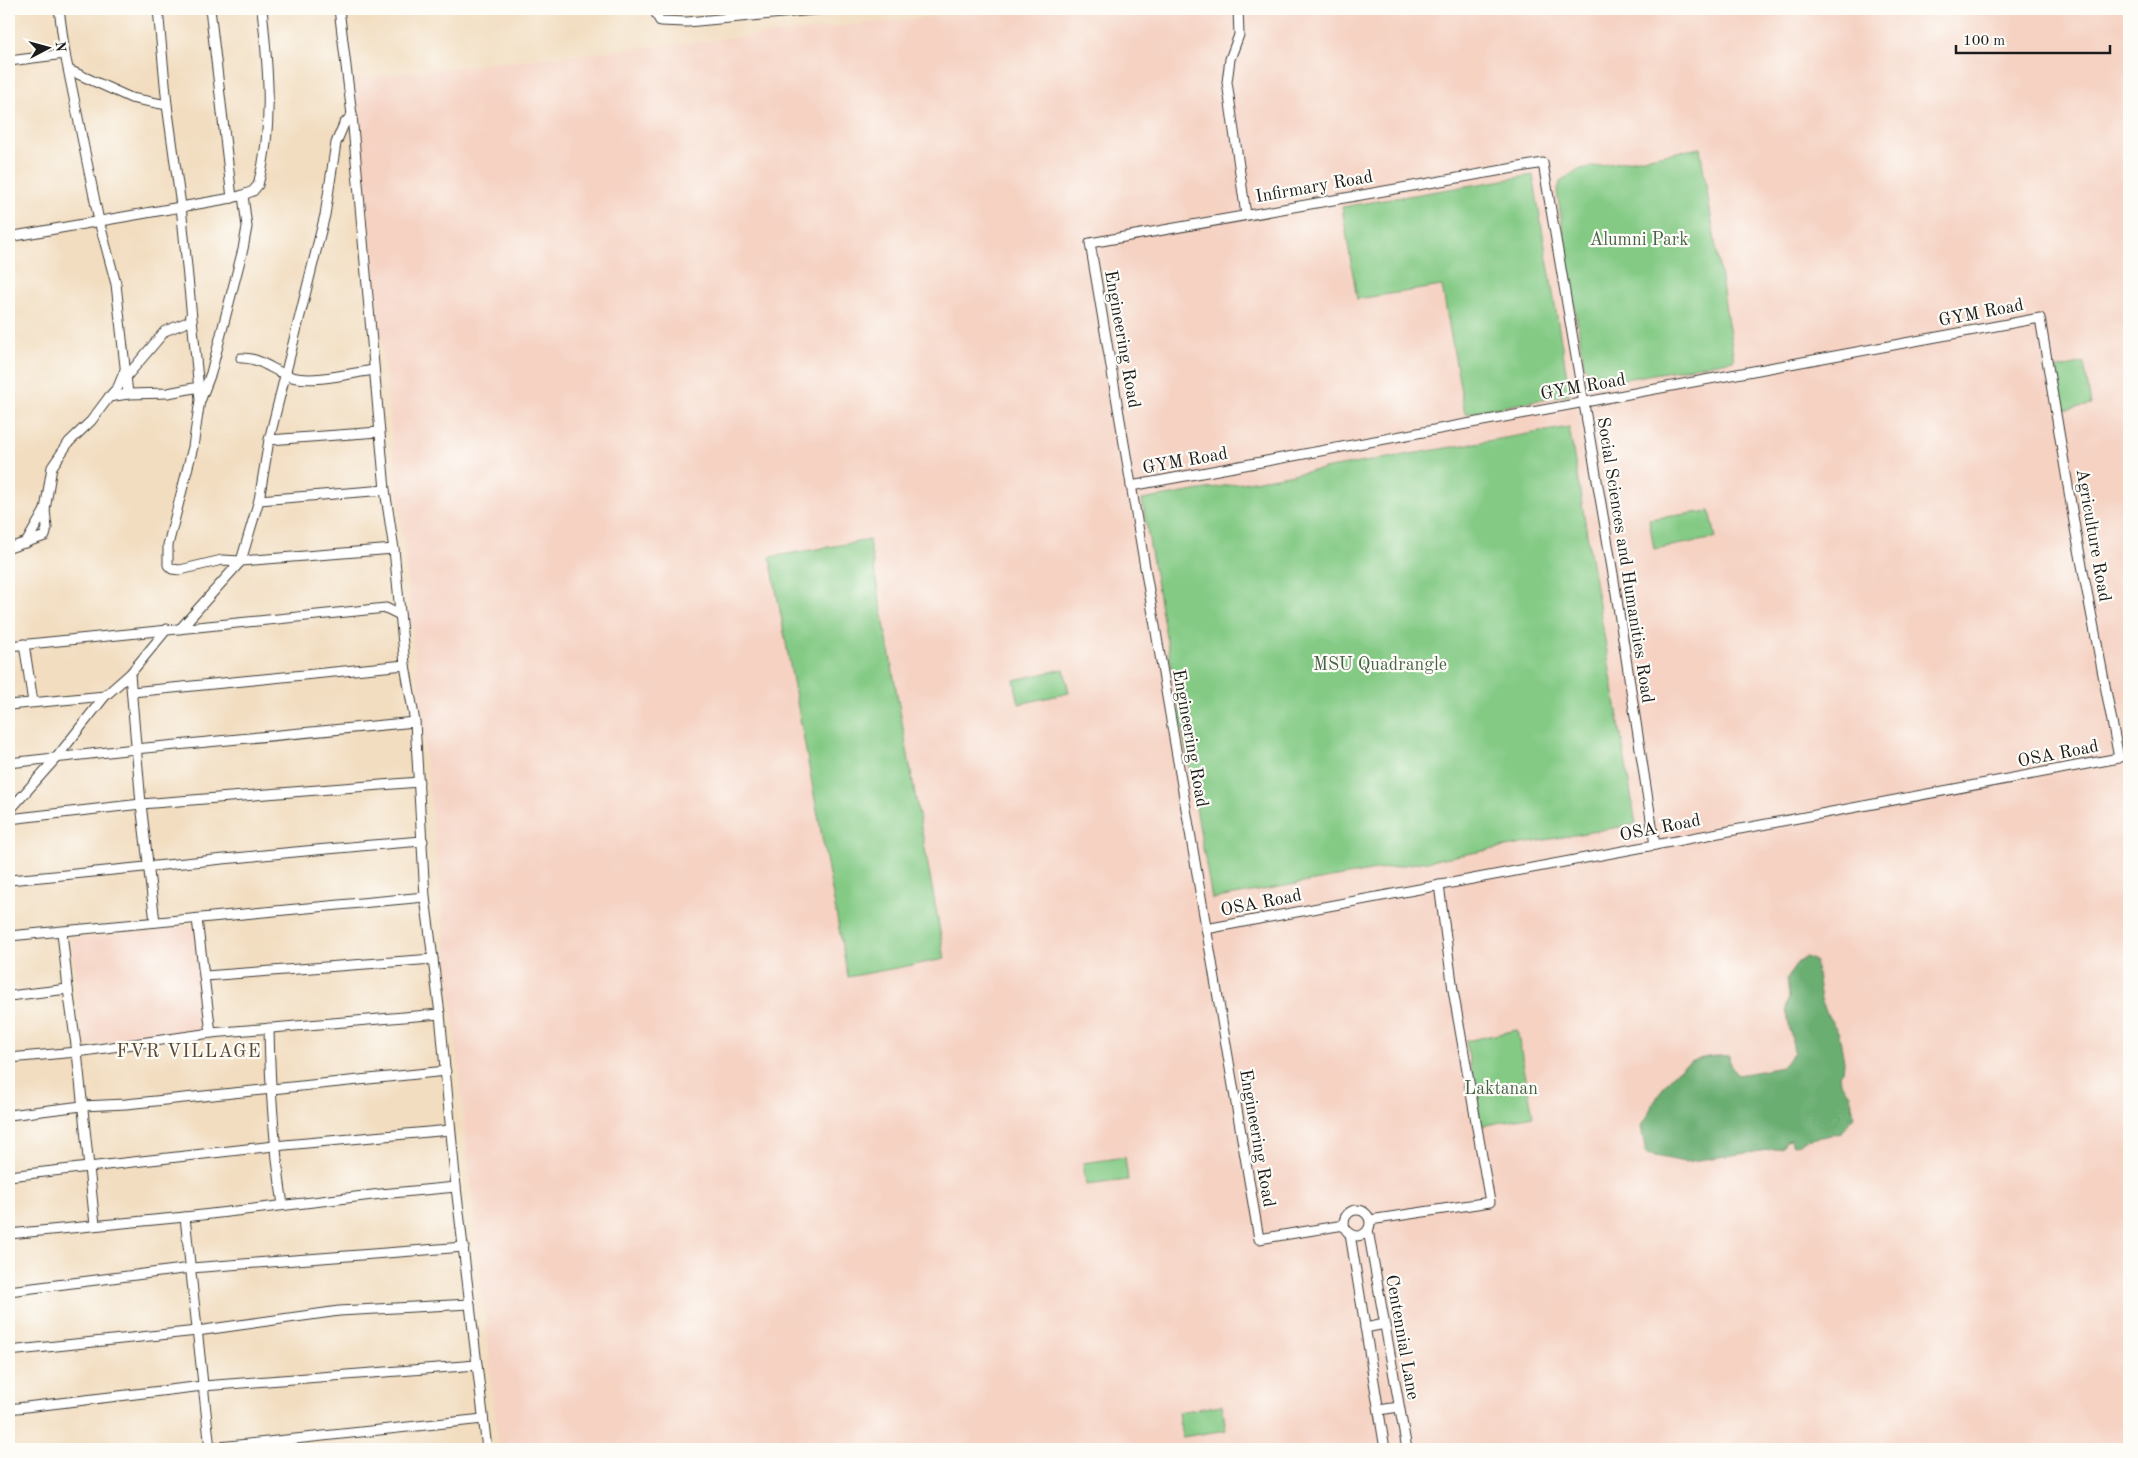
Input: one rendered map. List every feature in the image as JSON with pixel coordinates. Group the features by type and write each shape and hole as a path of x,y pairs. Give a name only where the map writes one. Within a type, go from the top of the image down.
{"street":[{"path":"59,9 65,54 99,221 116,284 128,394"},
{"path":"158,9 167,105 181,206 200,400 193,447 173,521 166,561 170,568 180,570 222,560 241,561 394,549"},
{"path":"210,9 232,198"},
{"path":"9,237 232,198 253,190 258,185 268,125 269,94 262,9"},
{"path":"339,9 352,115 385,490 394,549 405,665 415,722 425,897 440,1014 456,1187 487,1449"},
{"path":"656,9 660,21 680,22 825,9"},
{"path":"1238,9 1239,35 1230,59 1227,82 1246,215"},
{"path":"9,61 65,54"},
{"path":"69,70 131,98 167,105"},
{"path":"180,629 241,561 259,500 269,440 287,375 324,215 336,143 344,124 352,115"},
{"name":"Infirmary Road","path":"1090,243 1543,163"},
{"name":"Social Sciences and Humanities Road","path":"1543,163 1655,845"},
{"path":"200,400 206,391 211,374 243,250 247,227 243,195"},
{"name":"Engineering Road","path":"1090,243 1259,1239 1344,1226"},
{"path":"9,548 45,536 47,528 45,510 50,474 55,461 69,442 91,421 118,387 126,372 165,331 190,321 191,308"},
{"name":"GYM Road","path":"1131,486 2040,318"},
{"name":"Agriculture Road","path":"2040,318 2075,524 2119,758"},
{"path":"241,358 258,362 287,375 305,378 374,370"},
{"path":"109,397 128,394 168,393 199,387"},
{"path":"269,440 379,432"},
{"path":"259,500 385,490"},
{"path":"26,543 45,510"},
{"path":"386,608 398,597"},
{"path":"9,646 386,608 400,615"},
{"path":"9,811 57,758 105,696 130,674 168,630"},
{"path":"24,644 33,702"},
{"path":"132,692 405,665"},
{"path":"130,674 141,804 155,922"},
{"path":"9,705 105,696"},
{"path":"9,763 415,722"},
{"name":"OSA Road","path":"1206,929 2119,758"},
{"path":"9,819 141,804 419,782"},
{"path":"9,880 150,868 301,850 423,841"},
{"path":"1370,1220 1490,1202 1453,990 1439,885"},
{"path":"9,936 425,897"},
{"path":"197,919 211,1033"},
{"path":"62,932 95,1225"},
{"path":"205,976 433,959"},
{"path":"9,996 68,988"},
{"path":"9,1058 77,1052 211,1033 440,1014"},
{"path":"269,1028 270,1089 274,1146 283,1205"},
{"path":"9,1115 82,1106 126,1104 446,1071"},
{"path":"9,1176 274,1146 450,1130"},
{"path":"9,1234 456,1187"},
{"path":"1352,1210 1364,1212 1370,1220 1368,1230 1358,1236 1350,1234 1344,1226 1346,1216 1352,1210"},
{"path":"185,1217 203,1386 207,1449 483,1419"},
{"name":"Centennial Lane","path":"1368,1230 1407,1449"},
{"name":"Centennial Lane","path":"1350,1234 1385,1449"},
{"path":"9,1292 191,1268 464,1246"},
{"path":"9,1351 197,1331 339,1311 470,1304"},
{"path":"1365,1328 1385,1324"},
{"path":"9,1409 203,1386 477,1365"},
{"path":"1378,1410 1399,1407"}],"shaded area":[{"path":"1004,9 2129,9 2129,1449 499,1449 354,78"},
{"path":"197,925 211,1031 82,1045 72,939"}],"green space":[{"name":"Alumni Park","path":"1700,148 1734,360 1602,383 1591,376 1584,364 1557,192 1561,180 1581,169"},
{"path":"1533,175 1570,394 1465,414 1442,286 1357,299 1342,207"},
{"path":"2084,363 2091,405 2063,410 2056,369"},
{"name":"MSU Quadrangle","path":"1569,427 1636,824 1212,899 1142,500"},
{"path":"1710,511 1716,538 1654,549 1649,519"},
{"path":"869,540 945,959 848,977 770,557"},
{"path":"1064,669 1069,693 1019,704 1014,680"},
{"path":"1806,957 1815,961 1821,1000 1828,1016 1839,1033 1844,1062 1843,1071 1839,1074 1840,1082 1850,1094 1854,1115 1842,1133 1805,1140 1800,1144 1793,1145 1790,1140 1786,1141 1782,1148 1684,1162 1646,1154 1641,1126 1665,1085 1683,1066 1696,1060 1729,1056 1730,1064 1738,1075 1782,1067 1794,1052 1786,1009 1789,997 1787,978 1798,962"},
{"name":"Laktanan","path":"1517,1030 1533,1116 1481,1126 1466,1041"},
{"path":"1125,1157 1128,1180 1086,1185 1083,1163"},
{"path":"1222,1405 1226,1430 1182,1437 1178,1412"}],"district":[{"name":"FVR VILLAGE","path":"189,1050"}]}
